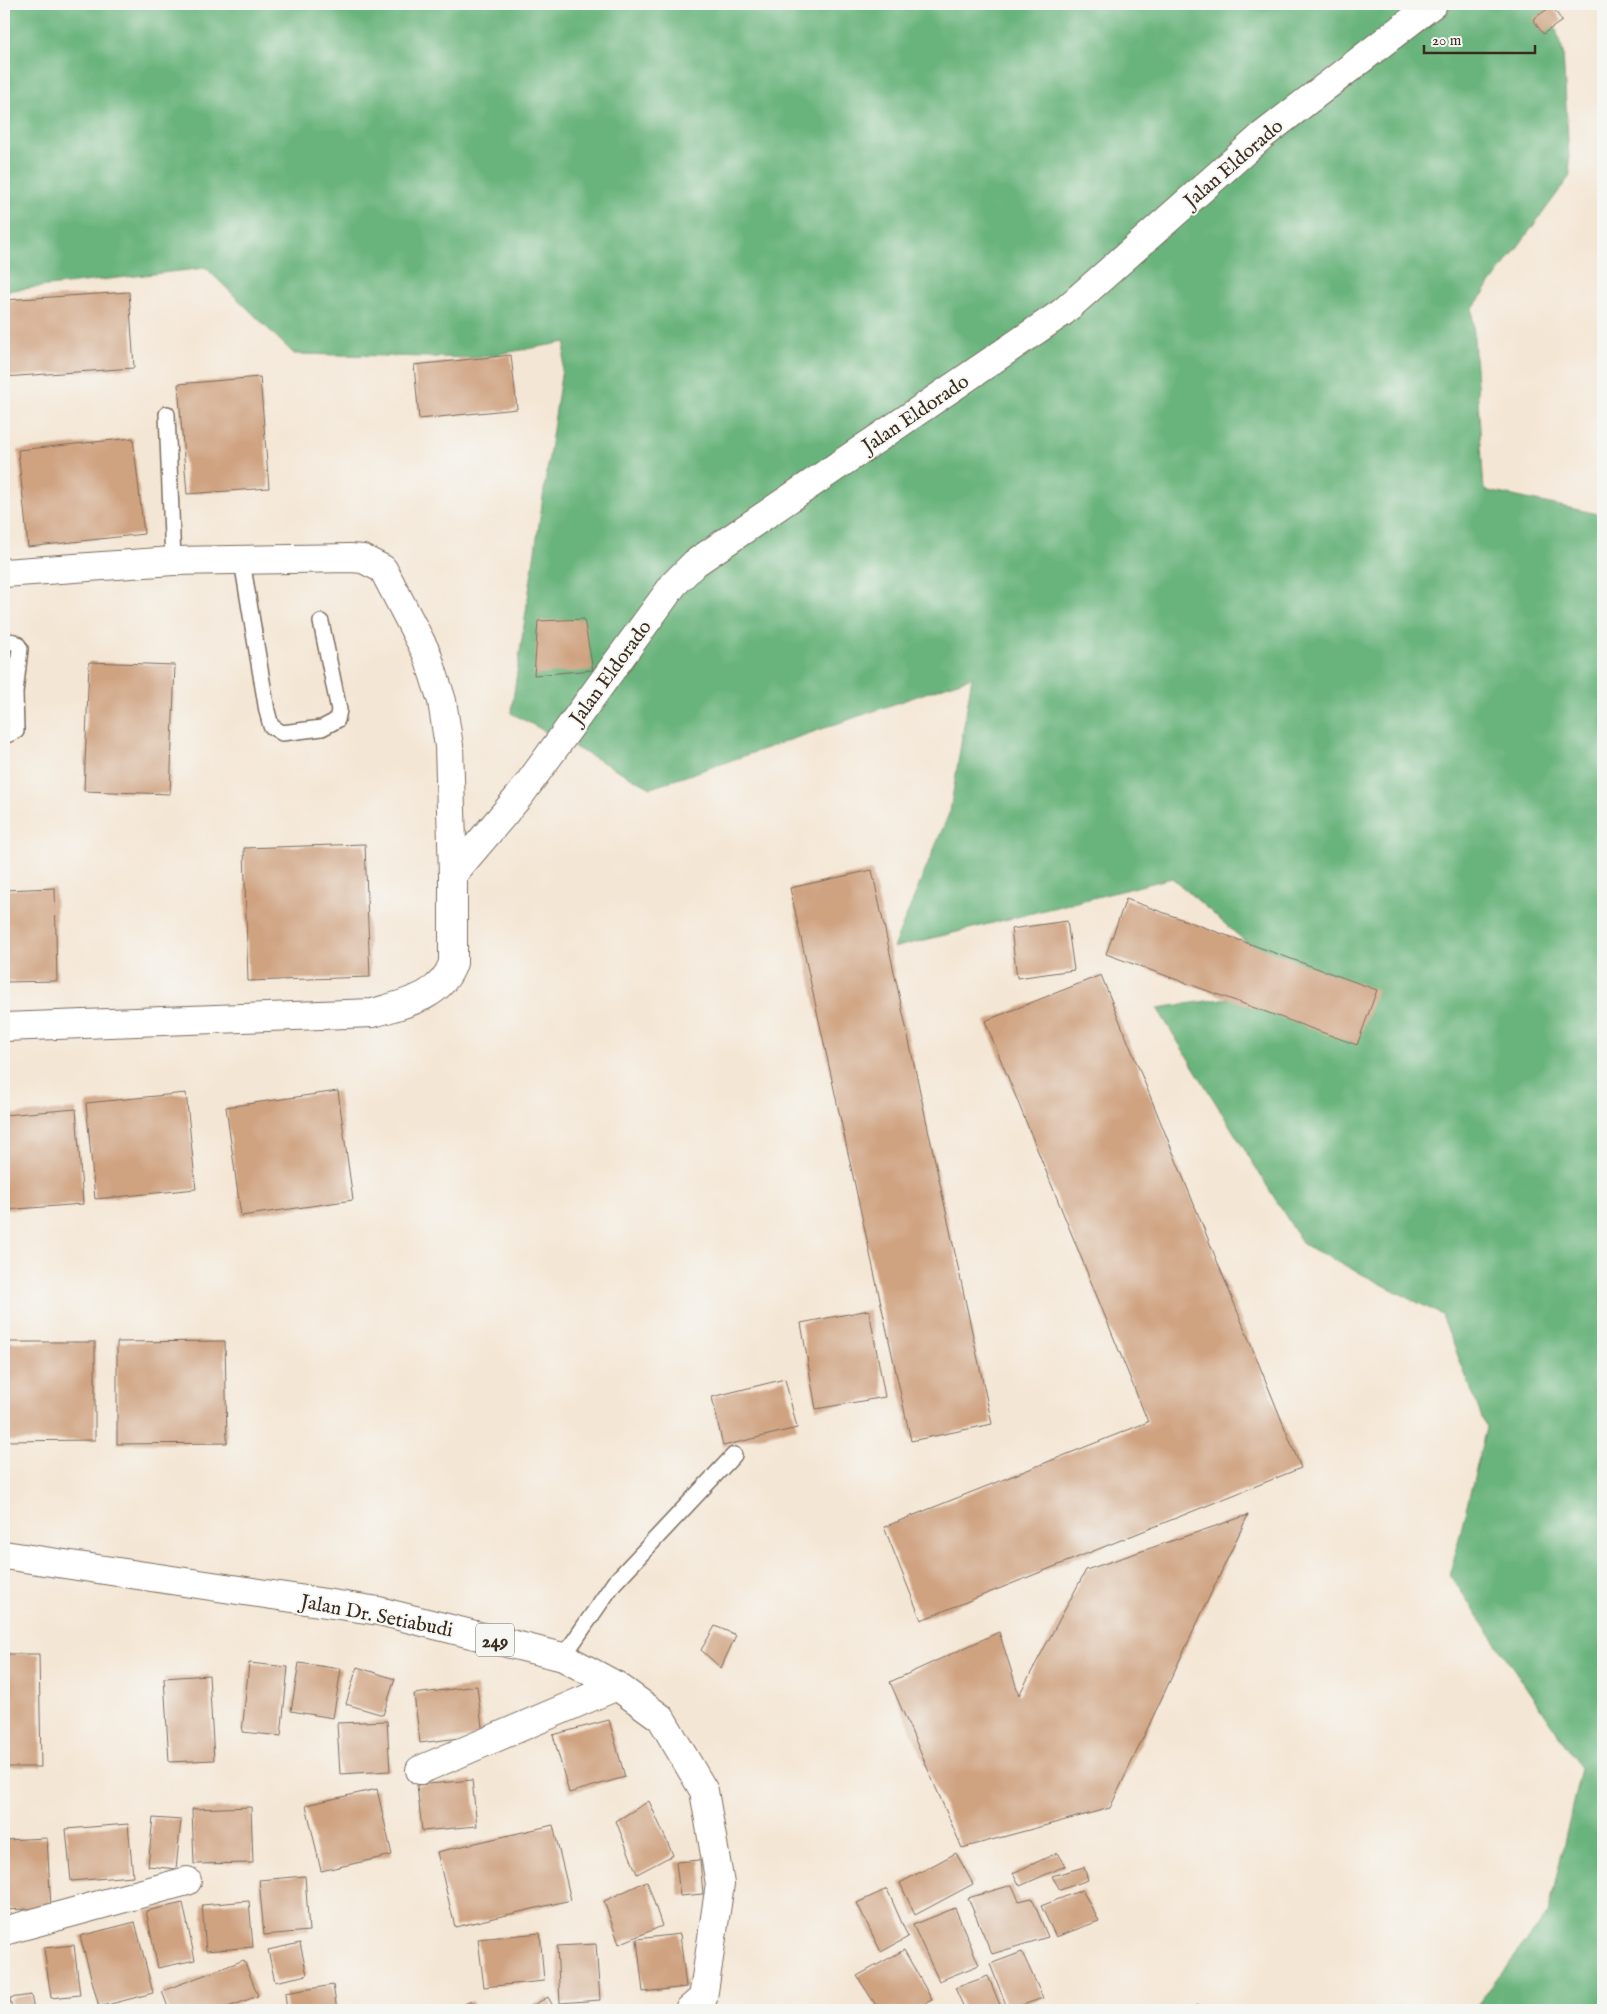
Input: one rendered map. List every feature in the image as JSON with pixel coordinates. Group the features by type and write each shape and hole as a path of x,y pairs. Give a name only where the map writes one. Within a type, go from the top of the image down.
{"street":[{"name":"Jalan Eldorado","path":"453,874 521,794 674,584 695,562 1063,312 1263,135 1432,4"},
{"path":"4,573 174,561 350,558 363,560 383,569 427,654 442,701 449,746 453,874 453,963 444,983 424,996 373,1014 4,1027"},
{"name":"Jalan Dr. Setiabudi","path":"4,1555 379,1611 563,1657 617,1686 661,1718 704,1791 720,1884 703,1998 689,2010"},
{"path":"420,1770 617,1686"},
{"path":"4,1931 187,1881"}],"lane":[{"path":"167,414 174,561"},
{"path":"242,561 270,726 282,733 322,728 337,720 339,710 321,622"},
{"path":"4,641 13,641 18,644 20,649 10,692 16,731 4,736"},
{"path":"563,1657 614,1583 734,1455"}],"green space":[{"path":"4,4 1548,4 1563,52 1570,176 1472,309 1484,490 1603,515 1603,2010 1473,2010 1548,1914 1581,1768 1450,1575 1486,1428 1442,1315 1303,1244 1157,1008 1299,988 1172,878 893,948 950,811 972,677 651,788 511,713 566,342 476,358 294,354 206,268 4,291"}],"building":[{"path":"1552,6 1562,21 1543,34 1533,19"},
{"path":"129,292 134,368 4,377 4,300"},
{"path":"511,355 517,409 419,419 414,365"},
{"path":"260,377 269,488 187,494 178,384"},
{"path":"133,438 144,534 28,547 18,450"},
{"path":"584,619 593,670 534,675 538,621"},
{"path":"89,662 175,665 170,794 84,791"},
{"path":"365,844 370,977 248,981 244,848"},
{"path":"872,870 992,1424 911,1441 790,888"},
{"path":"55,888 57,981 4,982 4,890"},
{"path":"1126,899 1377,990 1357,1045 1106,954"},
{"path":"1067,921 1074,970 1017,978 1011,929"},
{"path":"1101,975 1301,1468 921,1620 884,1527 1148,1422 985,1021"},
{"path":"338,1091 353,1200 241,1216 226,1107"},
{"path":"186,1093 196,1189 95,1199 86,1103"},
{"path":"76,1109 83,1204 4,1210 4,1115"},
{"path":"869,1310 885,1397 816,1409 801,1323"},
{"path":"225,1341 227,1443 117,1444 117,1342"},
{"path":"4,1342 95,1342 95,1440 4,1441"},
{"path":"785,1379 797,1428 723,1446 712,1397"},
{"path":"1248,1515 1110,1808 962,1848 890,1682 999,1632 1019,1695 1086,1570"},
{"path":"715,1626 736,1635 721,1668 701,1650"},
{"path":"4,1654 39,1654 41,1767 4,1767"},
{"path":"249,1663 288,1667 281,1736 242,1732"},
{"path":"299,1663 341,1669 333,1718 291,1711"},
{"path":"357,1667 395,1679 383,1715 346,1704"},
{"path":"209,1675 214,1760 169,1762 164,1678"},
{"path":"477,1686 483,1735 420,1743 414,1694"},
{"path":"609,1720 625,1777 569,1793 553,1735"},
{"path":"387,1721 390,1771 340,1774 337,1723"},
{"path":"472,1780 477,1826 422,1831 417,1785"},
{"path":"377,1789 392,1855 321,1871 306,1805"},
{"path":"649,1801 673,1855 637,1874 616,1821"},
{"path":"251,1807 253,1863 194,1864 192,1809"},
{"path":"153,1818 181,1820 176,1869 148,1866"},
{"path":"128,1824 133,1876 71,1881 66,1829"},
{"path":"553,1825 571,1900 455,1927 437,1852"},
{"path":"47,1838 51,1908 4,1910 4,1840"},
{"path":"956,1853 973,1884 915,1915 900,1883"},
{"path":"1057,1853 1065,1866 1020,1886 1013,1873"},
{"path":"700,1860 703,1894 680,1896 676,1862"},
{"path":"1084,1867 1088,1880 1060,1890 1052,1876"},
{"path":"305,1876 309,1931 264,1935 259,1880"},
{"path":"647,1881 662,1926 619,1944 604,1901"},
{"path":"1012,1885 1019,1901 1032,1898 1048,1937 992,1954 968,1898"},
{"path":"887,1889 908,1937 881,1952 857,1903"},
{"path":"1082,1890 1099,1921 1056,1937 1041,1906"},
{"path":"249,1901 253,1947 206,1951 202,1905"},
{"path":"183,1903 195,1960 158,1968 146,1911"},
{"path":"955,1908 979,1965 939,1981 913,1925"},
{"path":"135,1922 153,1993 99,2007 80,1936"},
{"path":"540,1933 544,1981 484,1987 478,1939"},
{"path":"680,1934 686,1987 643,1992 637,1939"},
{"path":"300,1943 307,1975 275,1982 268,1950"},
{"path":"596,1944 600,2000 560,2003 557,1946"},
{"path":"74,1945 80,1995 51,1998 44,1948"},
{"path":"904,1950 932,2000 911,2010 879,2010 857,1976"},
{"path":"1022,1952 1043,1998 1008,2010 990,1964"},
{"path":"244,1960 258,1996 220,2010 169,2010 162,1991"},
{"path":"988,1976 1002,2010 965,2010 955,1988"},
{"path":"333,1985 337,2010 287,2010 285,1993"},
{"path":"31,1995 34,2010 12,2010 10,1998"},
{"path":"548,1997 555,2010 524,2010"},
{"path":"471,2001 476,2010 452,2010"},
{"path":"1198,2005 1200,2010 1186,2010"}]}
